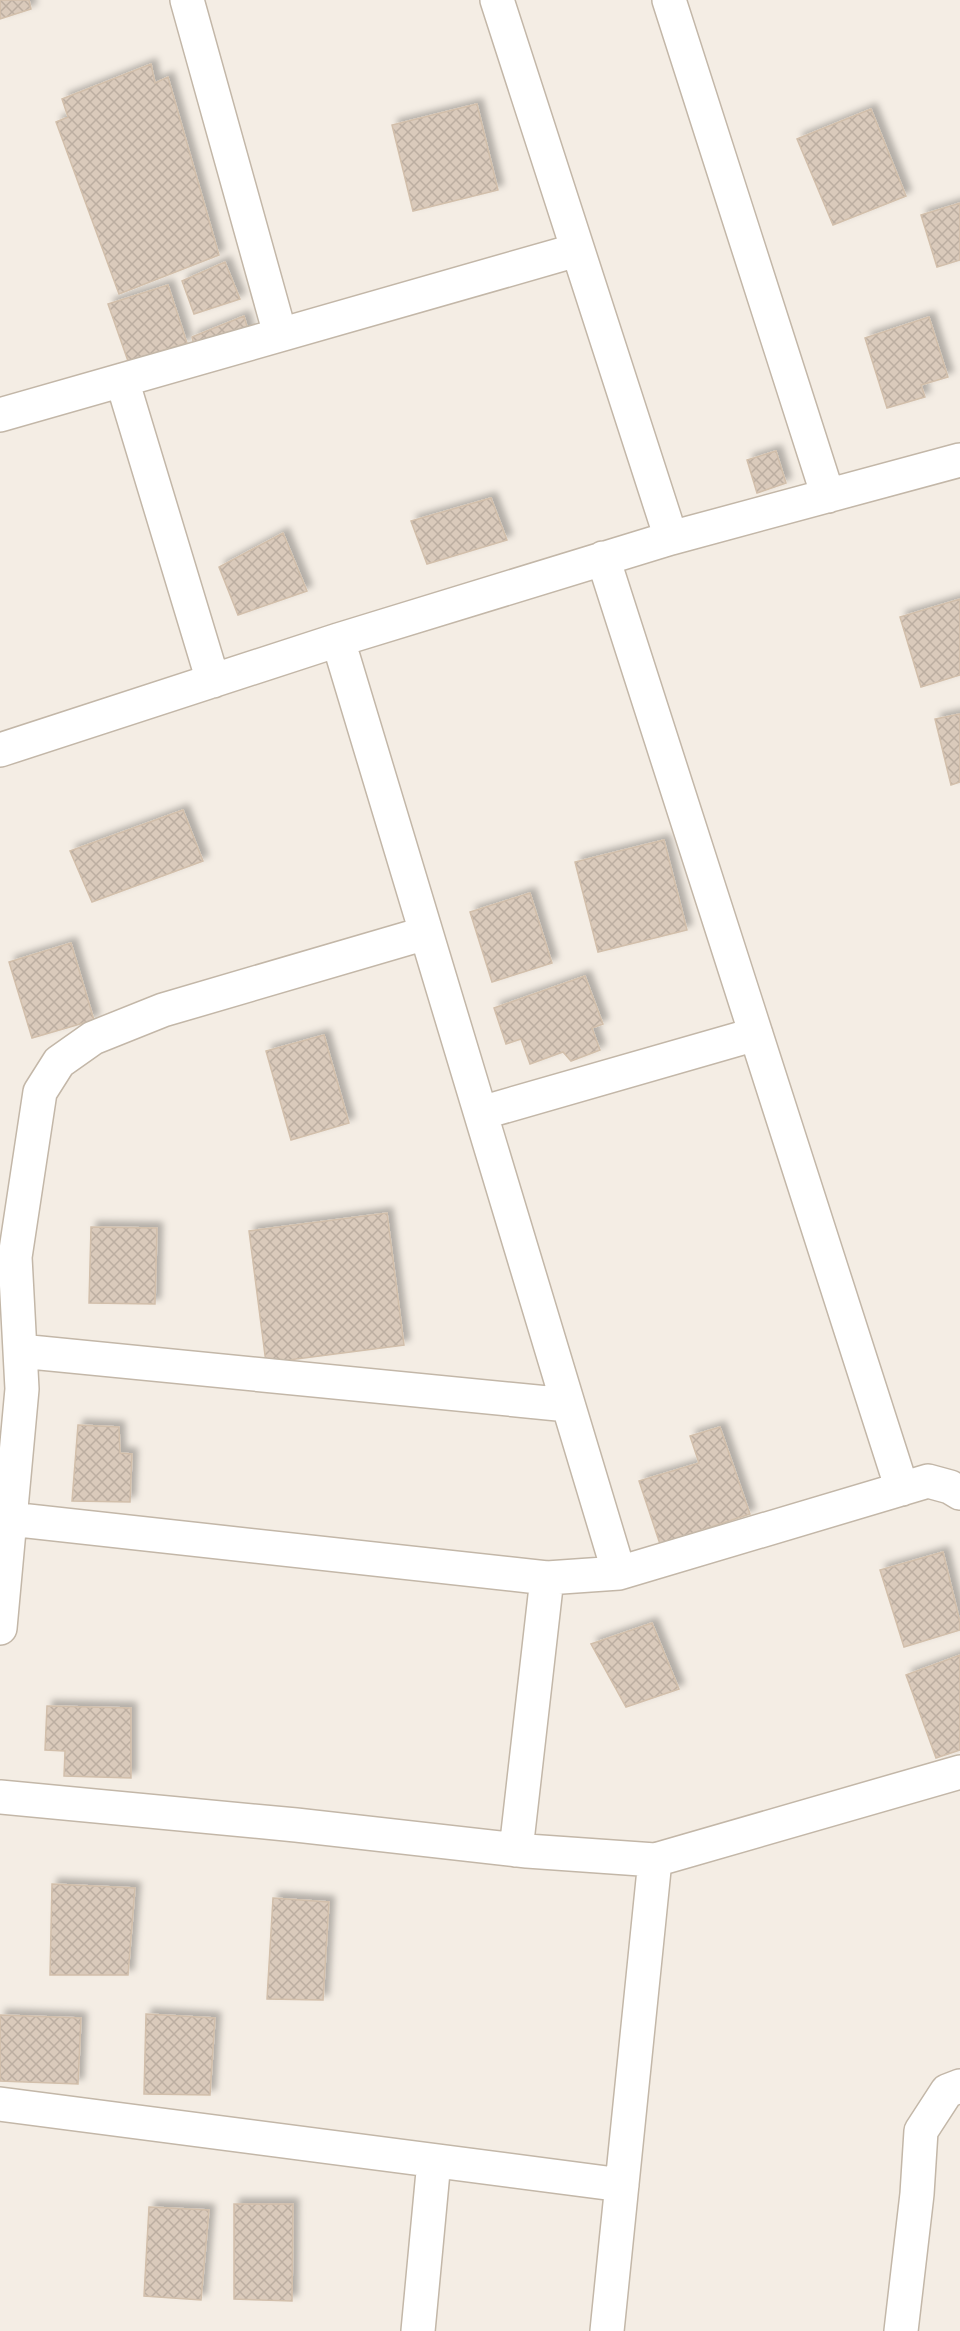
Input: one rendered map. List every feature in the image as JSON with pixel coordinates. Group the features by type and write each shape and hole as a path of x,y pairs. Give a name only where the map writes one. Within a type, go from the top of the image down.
{"street":[{"path":"187,0 280,334"},
{"path":"497,0 671,538"},
{"path":"669,0 828,496"},
{"path":"0,415 577,249"},
{"path":"122,380 213,681"},
{"path":"0,750 338,640 603,558 960,460"},
{"path":"603,558 902,1489"},
{"path":"338,640 619,1573"},
{"path":"0,1628 22,1389 20,1351 8,1257 40,1092 59,1062 93,1038 163,1010 426,933"},
{"path":"481,1113 756,1034"},
{"path":"20,1351 568,1405"},
{"path":"10,1519 547,1578 619,1573 928,1481 950,1487 960,1493"},
{"path":"516,1850 547,1578"},
{"path":"0,1797 296,1825 516,1850 655,1860 960,1772"},
{"path":"607,2331 655,1860"},
{"path":"901,2331 917,2194 921,2131 947,2091 960,2085"},
{"path":"0,2104 622,2185"},
{"path":"418,2331 434,2160"}],"building":[{"path":"0,0 29,0 31,9 0,19"},
{"path":"151,64 155,83 168,77 219,255 119,294 56,122 68,117 62,99"},
{"path":"477,104 498,190 413,211 392,125"},
{"path":"871,109 906,196 833,225 797,139"},
{"path":"960,203 960,260 937,267 921,215"},
{"path":"225,262 240,299 194,314 182,281"},
{"path":"168,285 187,343 128,361 108,304"},
{"path":"244,316 250,337 196,354 192,337"},
{"path":"929,317 948,377 921,385 925,397 887,408 865,338"},
{"path":"776,451 786,483 757,493 747,460"},
{"path":"491,498 507,540 427,564 411,521"},
{"path":"283,533 307,591 238,615 219,567"},
{"path":"960,599 960,675 921,687 900,617"},
{"path":"960,714 960,782 951,785 935,719"},
{"path":"183,810 203,861 92,902 70,851"},
{"path":"664,840 687,930 598,952 575,862"},
{"path":"530,893 552,963 492,982 470,912"},
{"path":"71,943 94,1020 32,1038 9,962"},
{"path":"585,976 603,1024 592,1028 600,1050 571,1061 563,1052 530,1064 521,1039 506,1044 494,1008"},
{"path":"324,1035 349,1123 291,1140 266,1051"},
{"path":"387,1213 404,1345 266,1363 249,1231"},
{"path":"91,1227 157,1228 155,1304 89,1303"},
{"path":"78,1425 119,1427 120,1453 132,1454 130,1502 72,1501"},
{"path":"720,1427 750,1514 660,1544 639,1481 699,1463 690,1436"},
{"path":"943,1552 960,1630 904,1647 880,1570"},
{"path":"652,1623 679,1689 626,1707 591,1644"},
{"path":"960,1655 960,1750 936,1758 906,1675"},
{"path":"47,1706 131,1708 131,1778 64,1776 65,1751 45,1750"},
{"path":"52,1884 135,1888 128,1975 50,1975"},
{"path":"273,1898 329,1902 323,2000 267,1999"},
{"path":"146,2014 215,2018 210,2095 144,2094"},
{"path":"0,2015 81,2018 78,2084 0,2081"},
{"path":"234,2204 293,2204 292,2301 234,2299"},
{"path":"149,2207 209,2210 201,2300 144,2296"}]}
